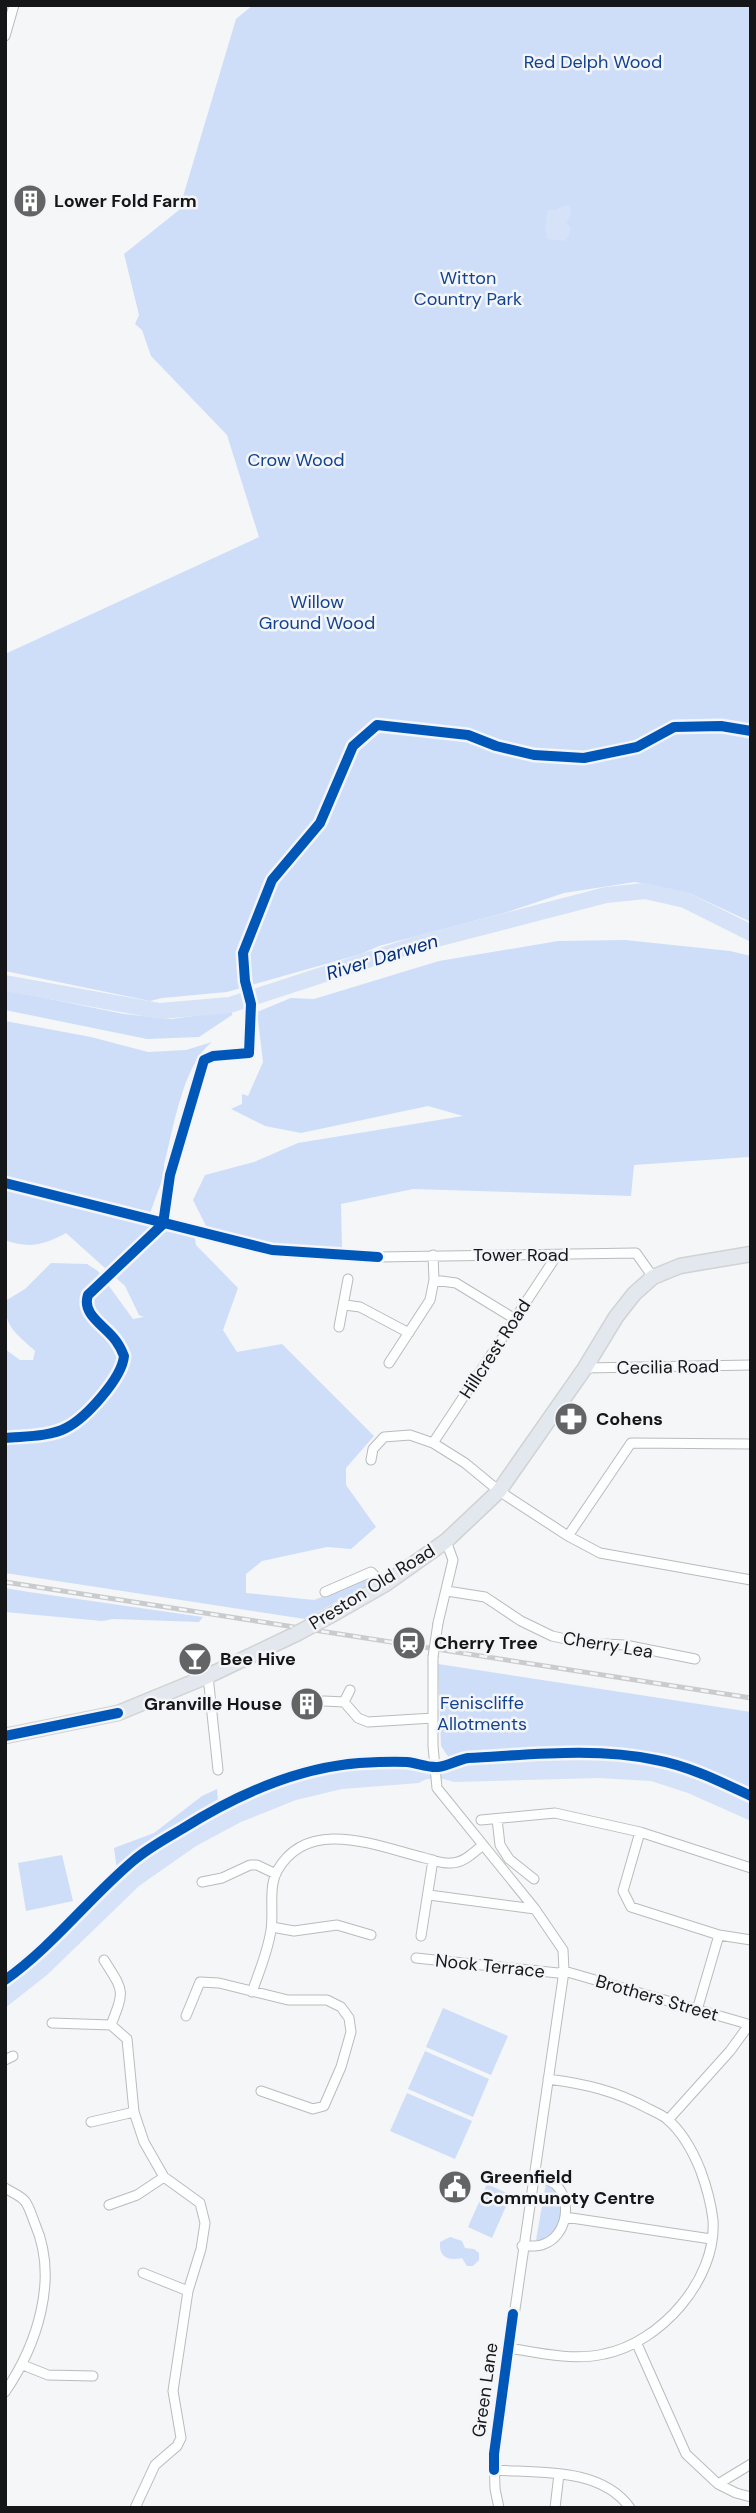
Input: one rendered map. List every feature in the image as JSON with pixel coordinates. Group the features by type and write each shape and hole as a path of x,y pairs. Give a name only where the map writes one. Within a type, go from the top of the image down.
{"main road":[{"name":"Preston Old Road","path":"5,1736 118,1713 208,1676 296,1634 384,1585 446,1541 499,1491 634,1294 653,1277 680,1266 751,1254"}],"street":[{"path":"5,36 14,5"},
{"name":"Tower Road","path":"378,1256 636,1253 653,1277"},
{"path":"389,1363 430,1300 434,1280 433,1255"},
{"name":"Hillcrest Road","path":"433,1443 556,1255"},
{"path":"339,1327 348,1279"},
{"path":"434,1280 456,1283 515,1319"},
{"path":"345,1305 360,1307 409,1333"},
{"name":"Cecilia Road","path":"585,1368 751,1365"},
{"path":"372,1460 373,1449 378,1441 386,1436 410,1434 433,1443 499,1491 568,1536 600,1553 751,1580"},
{"path":"568,1536 631,1443 751,1444"},
{"path":"324,1701 344,1702 358,1718 368,1722 433,1718 433,1657 453,1560 446,1541"},
{"path":"325,1592 371,1572 384,1585"},
{"name":"Cherry Lea","path":"447,1591 485,1597 521,1621 552,1636 584,1643 625,1645 695,1659"},
{"path":"208,1676 218,1770"},
{"path":"344,1702 350,1690"},
{"name":"Green Lane","path":"433,1718 435,1784 535,1909 562,1950 564,1971 535,2175 522,2246 494,2454 495,2489 499,2508"},
{"path":"481,1820 555,1814 640,1832 751,1868"},
{"path":"497,1819 500,1845 509,1859 534,1879"},
{"path":"640,1832 623,1891 631,1907 719,1935 751,1940"},
{"path":"252,1992 272,1927 272,1892 276,1874 287,1859 303,1846 333,1839 362,1841 450,1863 460,1861 484,1845"},
{"path":"421,1936 433,1860"},
{"path":"202,1882 222,1878 250,1865 257,1865 276,1874"},
{"path":"429,1895 535,1909"},
{"path":"272,1927 294,1931 337,1925 372,1935"},
{"path":"697,2010 719,1935"},
{"name":"Nook Terrace","path":"416,1958 558,1973 564,1971"},
{"path":"104,1960 122,1988 122,1997 111,2025"},
{"name":"Brothers Street","path":"564,1971 750,2025"},
{"path":"186,2016 200,1982 219,1983 288,2000 332,2001 346,2012 351,2026 341,2067 324,2106 313,2109 261,2091"},
{"path":"52,2023 111,2025 127,2039 134,2112 145,2142 164,2177 200,2203 205,2222 201,2249 188,2291 173,2391 181,2438 177,2446 155,2465 135,2508"},
{"path":"668,2120 750,2025"},
{"path":"509,2348 559,2356 602,2355 637,2344 670,2319 691,2291 708,2260 713,2221 706,2185 693,2152 668,2120 623,2095 548,2079"},
{"path":"91,2122 134,2112"},
{"path":"522,2246 544,2245 560,2231 565,2217 564,2198 560,2190 535,2175"},
{"path":"109,2205 137,2195 164,2177"},
{"path":"5,2188 24,2200 42,2241 46,2282 37,2326 23,2365 5,2392"},
{"path":"565,2217 711,2239"},
{"path":"143,2273 188,2291"},
{"path":"637,2344 685,2454 718,2484 750,2494"},
{"path":"23,2365 48,2375 93,2376"},
{"path":"718,2484 751,2464"},
{"path":"494,2470 584,2478 606,2486 630,2508"},
{"path":"555,2508 559,2474"}],"green space":[{"name":"Witton Country Park","path":"253,5 751,5 751,922 689,893 635,882 564,893 504,913 379,946 361,954 227,992 150,1001 5,971 5,654 259,537 227,435 151,356 142,330 135,324 139,315 124,254 179,210 236,19"},
{"path":"625,940 730,951 751,956 751,1164 749,1157 634,1165 631,1196 413,1189 341,1204 342,1248 273,1244 207,1228 193,1200 205,1175 254,1162 298,1143 463,1116 428,1106 301,1133 265,1126 231,1109 242,1104 242,1094 248,1096 263,1062 257,1012 291,998 314,999 439,961 558,941"},
{"path":"5,990 124,1014 171,1019 232,1011 232,1015 199,1037 147,1039 5,1010"},
{"path":"5,1021 91,1037 148,1052 186,1050 212,1042 202,1052 186,1081 171,1134 164,1175 146,1224 194,1235 196,1245 238,1288 223,1330 237,1352 282,1344 374,1436 346,1468 346,1485 376,1527 351,1549 327,1547 262,1561 246,1574 246,1593 314,1600 366,1580 368,1585 305,1619 5,1573 5,1349 20,1360 33,1360 35,1351 9,1324 5,1301 25,1289 51,1263 87,1264 98,1271 133,1319 144,1317 139,1315 125,1286 66,1233 36,1244 5,1240"},
{"path":"5,1588 203,1617 199,1622 113,1619 102,1621 5,1612"},
{"name":"Feniscliffe Allotments","path":"438,1664 751,1712 751,1792 705,1771 656,1756 627,1751 519,1753 449,1758 441,1746"},
{"path":"217,1789 218,1801 137,1853 117,1870 114,1848 154,1833 202,1796"},
{"path":"62,1855 73,1901 26,1911 18,1863"},
{"path":"443,2008 508,2036 491,2075 426,2047"},
{"path":"425,2051 489,2079 473,2117 408,2089"},
{"path":"407,2093 472,2121 455,2159 390,2131"},
{"path":"546,2183 559,2198 561,2218 553,2234 536,2240"},
{"path":"487,2184 511,2195 492,2238 468,2227"},
{"path":"450,2237 462,2241 465,2248 479,2253 479,2260 473,2266 467,2266 462,2258 445,2257 440,2242"}],"shaded area":[{"path":"569,206 571,211 566,222 571,228 569,235 565,241 547,239 545,227 548,210"},
{"path":"598,1758 653,1762 703,1778 751,1799 751,1821 688,1793 651,1781 599,1778 454,1782 431,1779 419,1783 342,1789 296,1800 241,1822 196,1846 139,1886 47,1975 5,2008 5,1985 22,1972 126,1871 209,1815 268,1788 319,1773 368,1766 395,1765 438,1770 466,1761"}],"waterway":[{"name":"River Darwen","path":"5,983 160,1011 230,1005 417,944 606,895 645,891 685,900 751,933"}],"railway":[{"path":"5,1582 751,1698"}],"cycle path":[{"path":"5,1438 44,1435 66,1428 93,1407 117,1375 124,1356 116,1341 88,1309 88,1295 163,1224 170,1175 204,1060 213,1056 249,1053 251,1004 245,981 243,953 272,880 320,823 353,746 377,725 468,735 496,746 534,755 584,758 637,747 674,727 721,726 751,731"},
{"path":"5,1183 272,1250 378,1257"},
{"path":"5,1736 118,1713"},
{"path":"5,1980 39,1952 139,1856 245,1794 312,1771 371,1762 407,1762 438,1767 468,1758 562,1753 609,1754 681,1766 751,1796"},
{"path":"494,2470 513,2314"}],"place":[{"name":"Lower Fold Farm","path":"30,201"},
{"name":"Cohens","path":"571,1419"},
{"name":"Cherry Tree","path":"409,1643"},
{"name":"Bee Hive","path":"195,1659"},
{"name":"Granville House","path":"307,1704"},
{"name":"Greenfield Communoty Centre","path":"455,2187"}],"park label":[{"name":"Red Delph Wood","path":"593,62"},
{"name":"Crow Wood","path":"296,460"},
{"name":"Willow Ground Wood","path":"317,612"}]}
